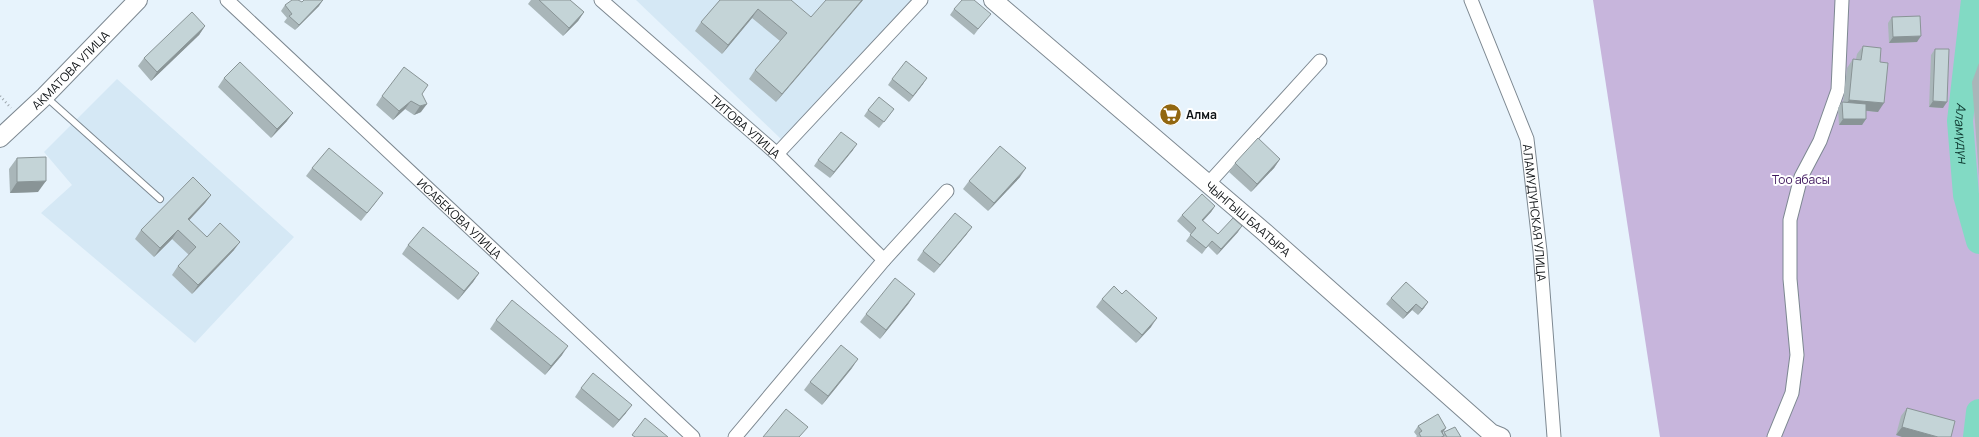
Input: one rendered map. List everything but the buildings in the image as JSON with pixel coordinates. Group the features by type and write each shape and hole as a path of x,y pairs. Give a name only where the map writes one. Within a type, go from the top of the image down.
{"main road":[{"name":"АКМАТОВА УЛИЦА","path":"0,138 45,96 138,0"},
{"name":"ЧЫНГЫШ БААТЫРА","path":"994,0 1208,184 1495,436"}],"street":[{"name":"ИСАБЕКОВА УЛИЦА","path":"227,0 693,437"},
{"name":"ТИТОВА УЛИЦА","path":"602,0 777,154 884,260"},
{"path":"777,154 922,0"},
{"name":"АЛАМУДУНСКАЯ УЛИЦА","path":"1471,0 1509,90 1527,139 1540,251 1554,437"},
{"path":"1774,437 1792,393 1797,355 1790,279 1790,220 1801,177 1820,141 1838,90 1842,0"},
{"path":"1208,184 1320,61"},
{"path":"735,437 884,260 947,191"}],"lane":[{"path":"45,96 160,199"}],"shaded area":[{"path":"636,0 914,0 781,139"},
{"path":"117,79 294,237 195,343 41,213 72,185 44,152"}],"green space":[{"name":"Тоо абасы","path":"1593,0 1979,0 1979,437 1660,437"}],"waterway":[{"name":"Аламүдүн","path":"1974,0 1960,121 1966,195 1979,241"},
{"name":"Аламүдүн","path":"1976,437 1979,412"}],"place":[{"name":"Алма","path":"1170,114"}]}
